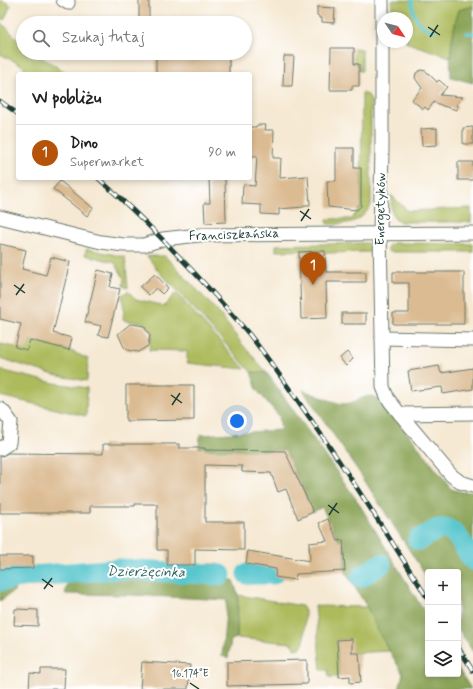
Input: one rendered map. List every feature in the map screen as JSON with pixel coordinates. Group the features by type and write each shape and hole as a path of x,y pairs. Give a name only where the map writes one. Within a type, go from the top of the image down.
{"street":[{"path":"63,0 68,3 68,0"},
{"name":"Energetyków","path":"382,0 382,150 380,233 383,388 388,399 451,475 460,482 473,486"},
{"name":"Franciszkańska","path":"0,217 101,242 124,245 144,245 163,239 199,235 473,233"},
{"path":"382,338 473,340"},
{"path":"0,449 9,443 11,422 2,410"},
{"path":"400,414 473,413"}],"green space":[{"path":"0,0 11,5 4,20 0,18"},
{"path":"392,0 473,0 473,6 459,10 455,23 450,57 413,45 413,12 392,12"},
{"path":"473,6 473,83 451,77 450,60 453,35 459,10"},
{"path":"0,23 16,38 16,60 46,60 66,72 28,72 20,64 0,54"},
{"path":"354,48 362,49 362,71 359,71 359,64 354,64"},
{"path":"362,93 368,95 371,101 371,205 362,216 353,222 327,224 327,219 352,219 361,206"},
{"path":"391,195 408,211 471,208 471,222 401,222 397,220 393,214 391,207"},
{"path":"367,243 371,245 372,251 370,252 324,253 324,250 276,251 276,245"},
{"path":"394,243 473,244 473,252 389,252 387,249 389,245"},
{"path":"88,249 125,257 128,288 123,286 124,278 114,262 85,255 86,250"},
{"path":"147,256 165,256 218,312 242,344 267,373 251,372 160,273"},
{"path":"128,291 136,299 164,306 176,293 245,369 187,363 187,351 149,350 152,332 142,322 126,321 123,319 124,310 122,295"},
{"path":"30,340 69,350 88,359 87,381 54,375 0,358 0,344 15,347"},
{"path":"0,370 54,383 87,388 86,416 0,396"},
{"path":"251,372 267,373 358,502 425,613 425,677 461,677 461,673 471,689 399,689 403,674 380,635 367,607 345,571 343,540 339,541 322,507 313,512 285,451 205,450 205,448 199,448 200,435 281,430 279,416 257,390"},
{"path":"303,390 342,404 369,396 377,398 414,441 451,489 462,492 473,492 473,652 461,633 461,569 425,569 425,574 361,475"},
{"path":"217,564 226,572 226,580 233,580 238,595 237,638 231,640 228,658 222,656 227,600 131,595 65,594 72,567"},
{"path":"59,568 55,585 15,587 14,591 0,601 0,572"},
{"path":"238,595 302,606 305,611 304,642 300,648 295,649 291,643 237,638"},
{"path":"315,606 367,607 389,651 352,653 351,639 337,640 339,677 329,677 328,670 321,670"}],"building":[{"path":"139,0 149,0 149,16 139,16"},
{"path":"317,7 335,8 334,23 322,22 322,18 319,18 317,15"},
{"path":"331,48 354,48 354,64 359,64 359,86 352,86 352,90 330,90"},
{"path":"284,56 294,56 292,86 283,86"},
{"path":"156,60 229,60 229,72 156,72"},
{"path":"421,70 426,71 437,82 439,80 447,87 440,95 463,97 457,103 457,110 434,102 428,110 425,107 423,109 412,100 422,88 415,78 416,73"},
{"path":"257,125 266,125 265,130 274,130 273,158 281,158 280,178 308,176 310,205 304,205 304,207 279,209 279,215 261,214 261,205 242,204 243,185 255,186 257,156 252,156 252,127 256,127"},
{"path":"473,127 473,144 463,144 463,128"},
{"path":"437,128 437,145 422,146 421,129"},
{"path":"336,148 354,148 354,168 361,168 361,206 357,210 328,207 327,181 336,181"},
{"path":"458,162 473,162 473,180 458,180"},
{"path":"209,180 225,180 226,222 205,223 204,203 210,203"},
{"path":"60,181 93,208 87,216 53,189"},
{"path":"0,244 26,250 22,269 46,275 51,257 70,262 53,333 72,338 69,350 30,340 27,350 15,347 21,324 0,319"},
{"path":"325,251 326,272 366,272 366,282 326,282 327,318 301,319 299,252"},
{"path":"98,270 113,274 110,287 120,289 108,337 98,335 101,326 85,322"},
{"path":"393,272 464,272 464,324 393,324 393,313 409,313 409,283 393,283"},
{"path":"155,274 168,288 162,294 156,288 149,295 140,287"},
{"path":"342,313 366,313 366,324 342,324"},
{"path":"130,324 144,326 150,336 148,346 138,352 127,350 118,334"},
{"path":"347,352 353,359 346,366 340,358"},
{"path":"439,366 441,373 473,368 473,389 443,394 442,387 411,391 408,371"},
{"path":"126,385 194,385 194,420 126,421"},
{"path":"103,444 179,444 179,448 205,448 205,450 285,451 313,512 298,519 286,489 278,492 271,473 242,472 242,466 205,465 205,522 244,522 244,550 195,549 195,565 167,565 167,550 157,550 157,504 135,504 135,506 90,506 90,513 0,513 0,457 8,453 103,454"},
{"path":"328,519 338,541 343,540 345,571 296,574 295,580 275,577 276,569 246,564 248,551 310,561 309,543 327,541 319,523"},
{"path":"0,556 33,556 33,568 0,569"},
{"path":"15,609 38,610 38,626 14,625"},
{"path":"352,639 352,653 359,653 361,682 350,683 350,676 339,677 337,640"},
{"path":"307,660 307,684 227,686 227,662"},
{"path":"142,662 190,665 188,689 140,689"},
{"path":"41,669 65,669 64,689 29,689 30,673 41,674"}],"waterway":[{"path":"412,0 413,11 417,20 424,27 434,31"},
{"path":"467,33 473,33"},
{"name":"Dzierżęcinka","path":"418,540 438,529 448,529 457,536 473,560"},
{"name":"Dzierżęcinka","path":"361,577 381,564"},
{"name":"Dzierżęcinka","path":"0,581 21,577 120,569 221,575"},
{"name":"Dzierżęcinka","path":"247,574 273,574"}],"railway":[{"path":"0,101 16,113"},
{"path":"100,180 176,253 249,334 329,446 425,594"},
{"path":"461,652 473,671"}],"place":[{"name":"Dino","path":"313,285"}]}
